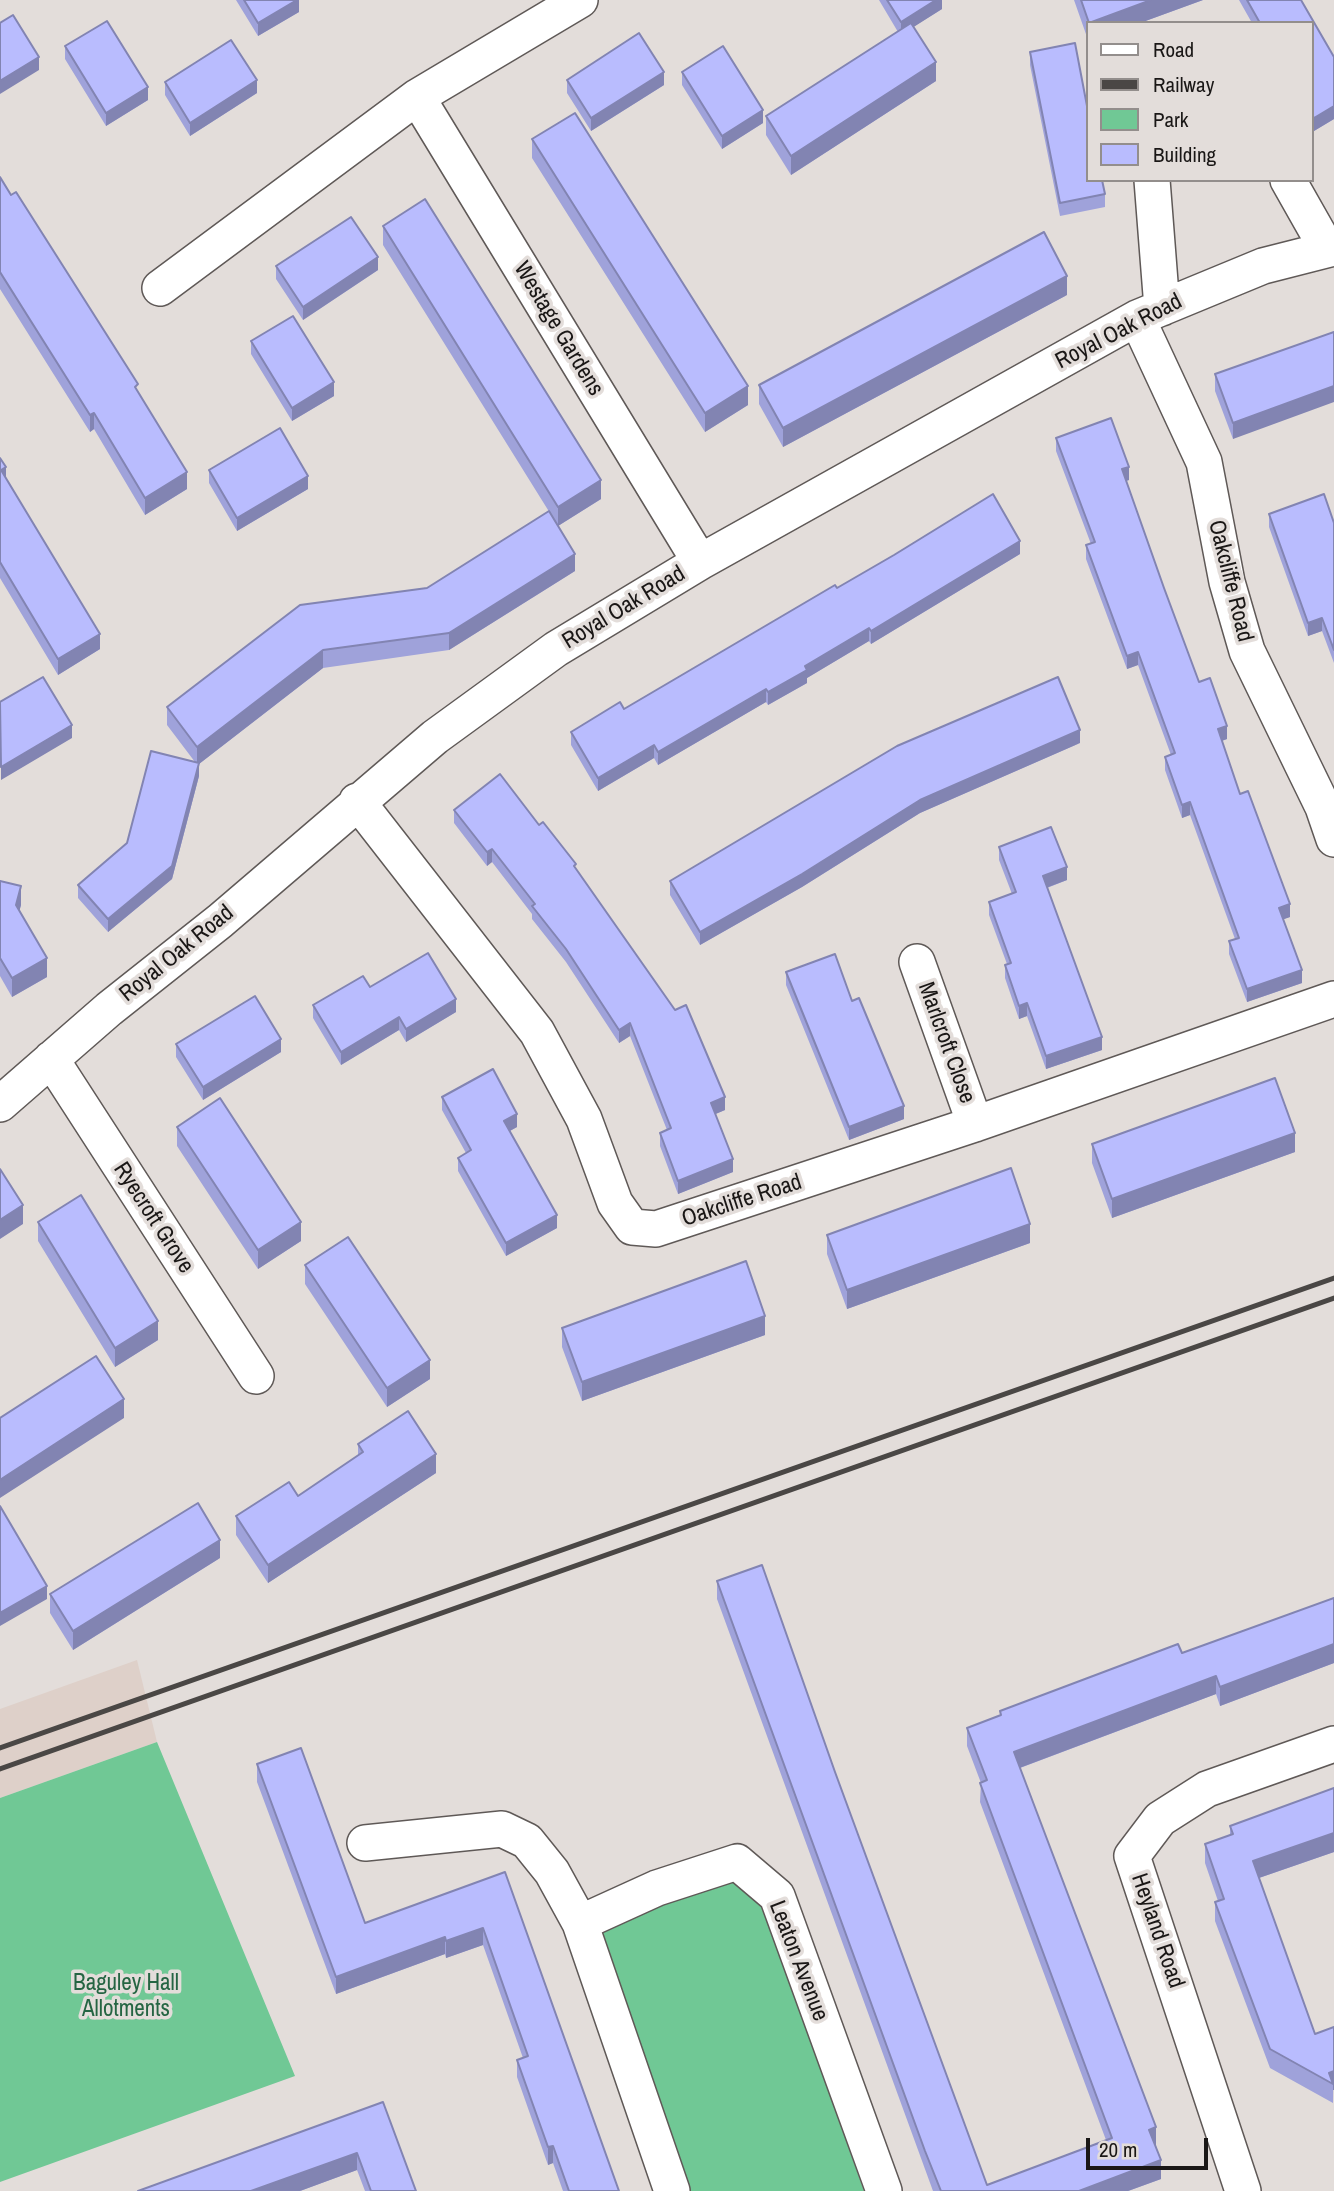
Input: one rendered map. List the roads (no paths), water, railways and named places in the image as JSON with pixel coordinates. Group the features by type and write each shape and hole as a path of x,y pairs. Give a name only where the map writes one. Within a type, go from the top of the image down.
{"street":[{"path":"160,288 416,97 580,0"},
{"name":"Westage Gardens","path":"416,97 700,562"},
{"path":"1149,313 1152,182"},
{"path":"1288,182 1330,248"},
{"name":"Royal Oak Road","path":"0,1104 108,1009 220,921 357,801 463,714 556,649 700,562 1149,313 1263,266 1330,248"},
{"name":"Oakcliffe Road","path":"1149,313 1204,462 1227,582 1247,651 1323,807 1334,839"},
{"name":"Oakcliffe Road","path":"357,801 537,1032 584,1119 615,1203 632,1227 656,1229 975,1124 1334,999"},
{"name":"Marlcroft Close","path":"917,962 975,1124"},
{"name":"Ryecroft Grove","path":"51,1059 256,1377"},
{"name":"Heyland Road","path":"1243,2191 1132,1856 1160,1819 1207,1789 1334,1744"},
{"path":"365,1843 502,1829 527,1840 552,1872 580,1923 672,2191"},
{"name":"Leaton Avenue","path":"580,1923 657,1888 737,1863 776,1896 884,2191"}],"railway":[{"path":"0,1748 1334,1278"},
{"path":"0,1769 1334,1298"}],"park label":[{"name":"Baguley Hall Allotments","path":"126,1997"}]}
